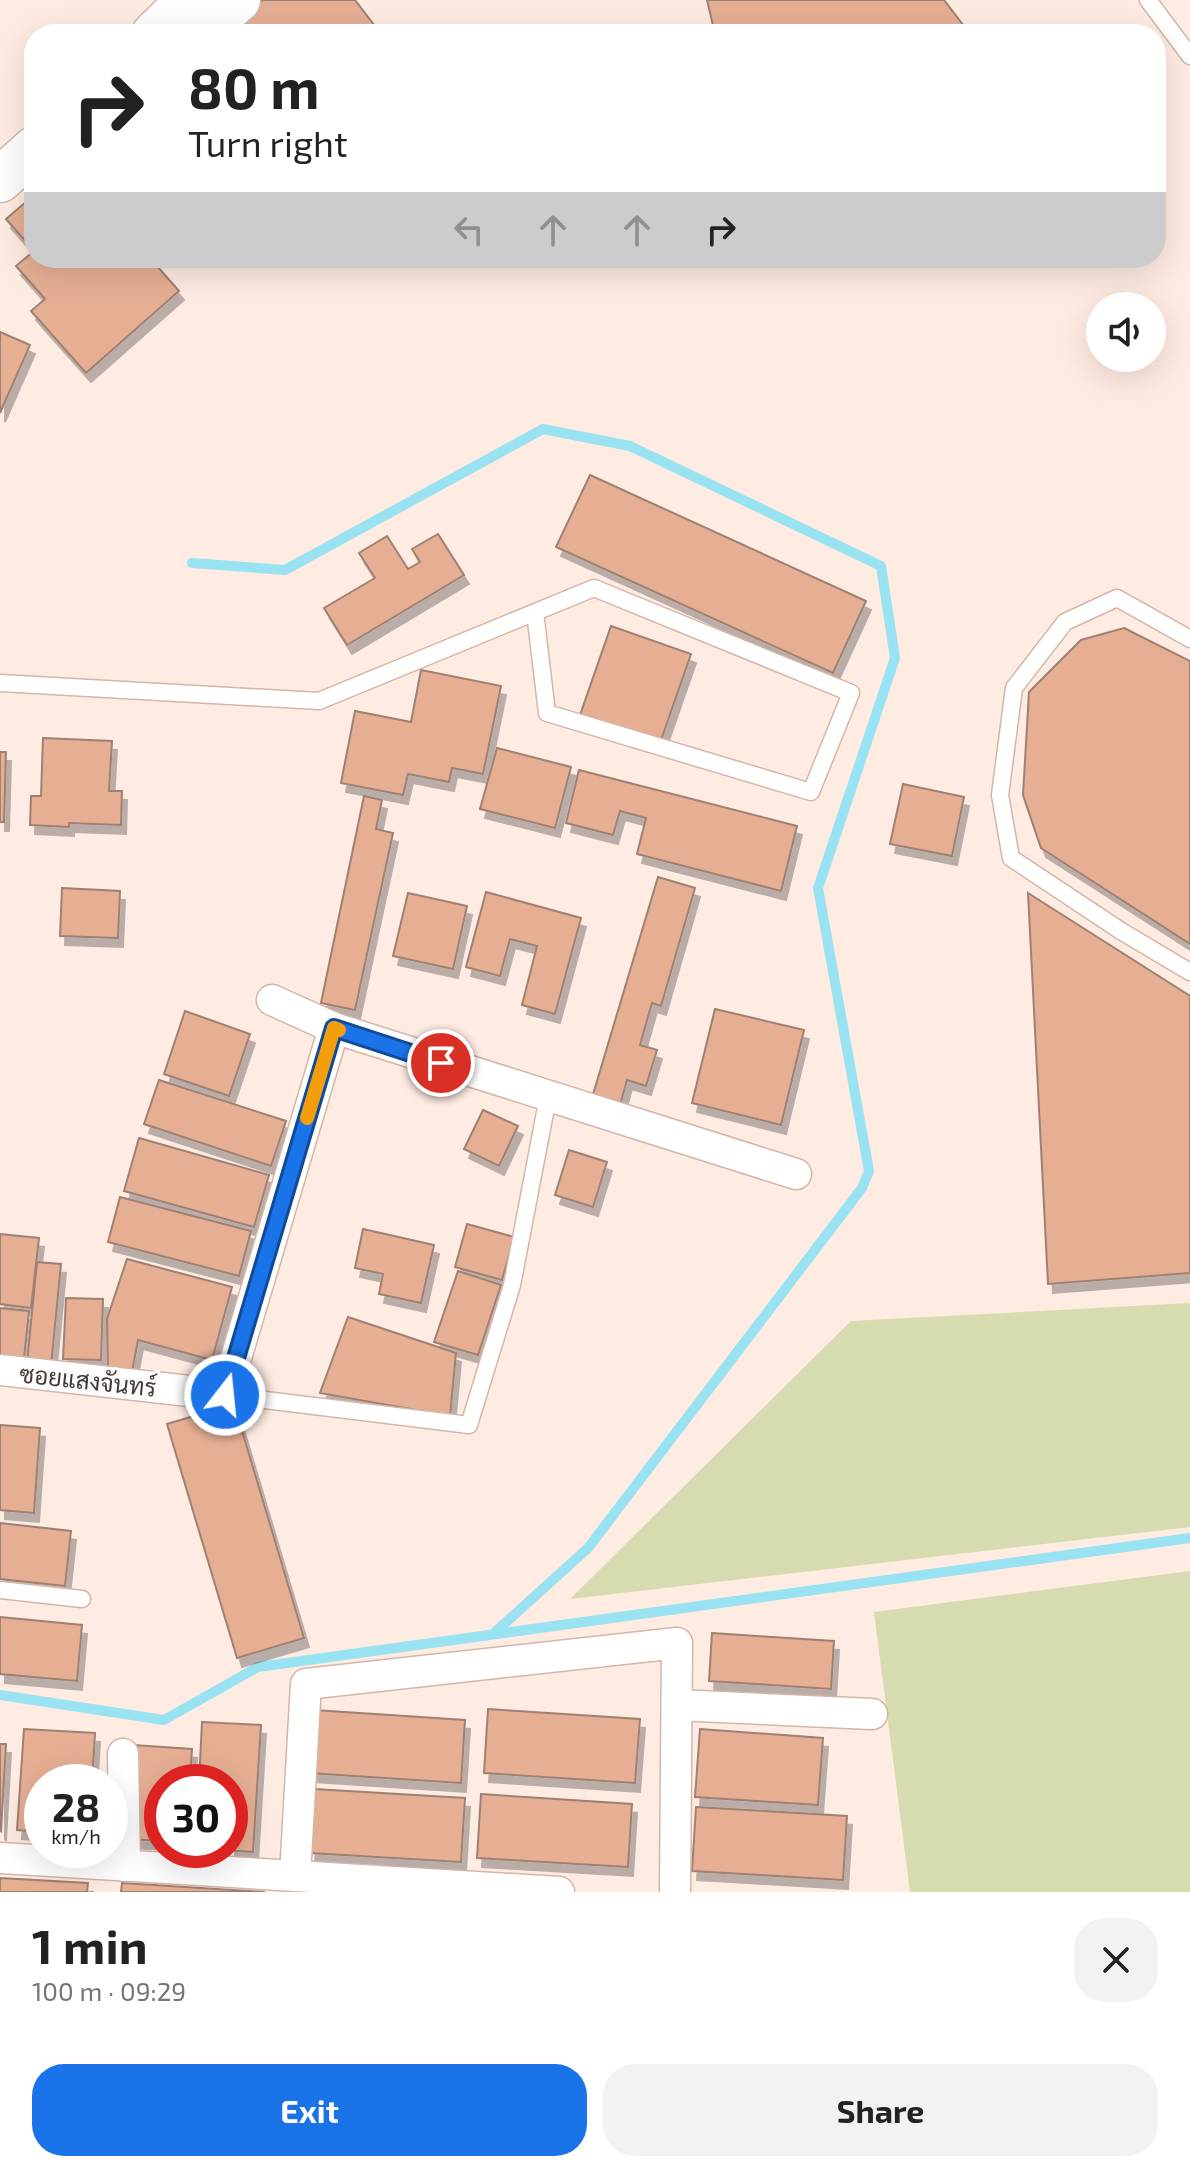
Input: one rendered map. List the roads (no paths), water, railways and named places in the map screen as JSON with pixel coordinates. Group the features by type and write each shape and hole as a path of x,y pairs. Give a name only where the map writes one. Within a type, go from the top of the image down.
{"main road":[{"path":"164,24 189,0"},
{"path":"210,24 238,0"},
{"path":"0,180 24,158"},
{"path":"0,211 24,190"}],"street":[{"path":"272,1000 334,1028 796,1174"},
{"path":"225,1395 334,1028"},
{"name":"ซอยแสงจันทร์","path":"0,1370 225,1395"},
{"path":"295,1876 306,1684 677,1643 675,1892"},
{"path":"677,1705 872,1714"},
{"path":"123,1754 123,1764"},
{"path":"0,1858 24,1860"},
{"path":"128,1866 559,1892"}],"lane":[{"path":"1148,0 1189,52"},
{"path":"0,683 319,701 535,612 594,588 851,693 811,792 547,713 535,612"},
{"path":"1190,639 1117,598 1065,622 1014,688 1000,795 1011,858 1121,931 1190,972"},
{"path":"225,1395 469,1425 512,1285 548,1097"},
{"path":"0,1590 82,1599"}],"waterway":[{"path":"192,563 285,570 543,429 630,446 881,566 895,658 818,888 869,1171 862,1188 588,1548 493,1634"},
{"path":"0,1695 164,1720 258,1667 1190,1538"}]}
